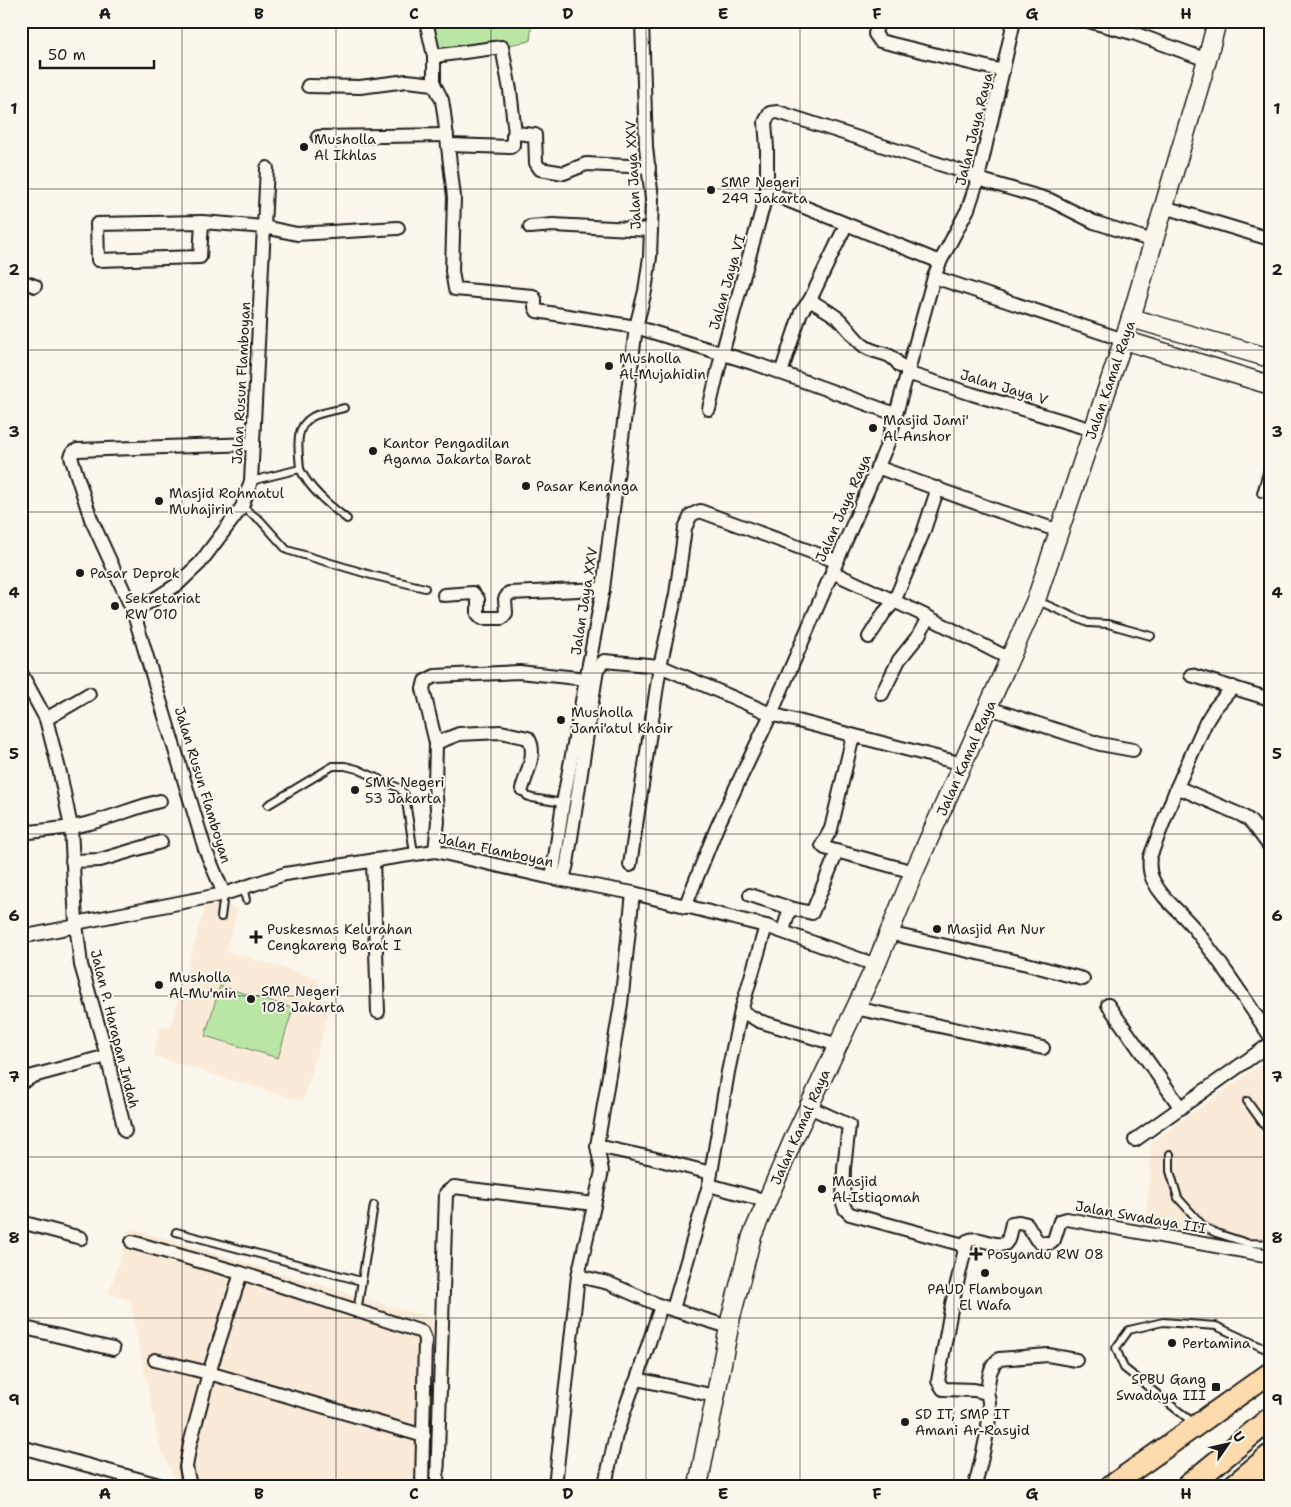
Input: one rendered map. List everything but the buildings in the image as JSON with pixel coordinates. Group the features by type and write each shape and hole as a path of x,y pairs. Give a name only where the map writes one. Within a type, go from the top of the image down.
{"highway":[{"path":"1188,1486 1270,1419"},
{"path":"1234,1486 1270,1456"},
{"path":"1266,1486 1270,1484"}],"main road":[{"name":"Jalan Kamal Raya","path":"698,1486 729,1327 752,1236 808,1107 876,965 914,872 1036,600 1131,318 1217,21"},
{"path":"1131,318 1270,358"},
{"path":"1124,340 1270,385"},
{"path":"1111,1486 1270,1373"}],"street":[{"path":"426,21 434,56 434,84 442,100 448,140 454,197 452,271 455,289 532,296 535,299 537,311 636,327 781,373 895,414"},
{"name":"Jalan Jaya XXV","path":"558,879 563,803 603,589 636,327 645,290 650,257 652,199 646,147 642,21"},
{"path":"878,21 875,34 880,41 1003,71"},
{"name":"Jalan Jaya Raya","path":"685,907 717,827 771,714 888,443 903,369 934,277 968,209 978,179 1014,21"},
{"path":"1088,21 1136,34 1207,60"},
{"path":"318,137 448,140 510,147 513,145 515,133 502,47 434,56"},
{"path":"308,86 360,86 407,81 434,84"},
{"name":"Jalan Jaya VI","path":"709,409 722,354 767,192 767,148 764,122 770,113 778,112 850,134 967,173 978,179"},
{"path":"515,133 535,135 536,163 540,169 564,173 586,164 649,167"},
{"name":"Jalan Rusun Flamboyan","path":"224,894 205,849 133,611 178,584 200,563 242,507 251,481 267,168"},
{"path":"978,179 1050,200 1094,222 1153,241"},
{"path":"767,192 940,262"},
{"path":"1164,208 1270,239"},
{"path":"202,222 200,257 98,260 97,224 202,222 264,228 297,234 398,228"},
{"path":"781,373 801,312 810,300 846,225"},
{"path":"530,227 562,226 650,230"},
{"path":"934,277 1124,340"},
{"path":"21,284 27,283 35,286"},
{"name":"Jalan Jaya V","path":"810,300 839,319 862,345 894,358 903,369 972,394 1093,430"},
{"path":"133,611 91,519 75,474 71,457 73,452 77,450 253,444"},
{"path":"877,467 998,511 1060,531"},
{"path":"869,637 894,602 923,532 938,488"},
{"path":"630,865 660,666 676,594 685,528 691,515 695,512 700,511 834,566 894,602 1010,659"},
{"path":"444,595 474,593 478,599 478,614 482,618 502,618 506,613 505,598 509,593 603,589"},
{"path":"882,694 903,655 928,618"},
{"path":"558,879 567,864 597,669 604,661 660,666 771,714 963,764"},
{"path":"435,851 438,821 435,785 436,743 423,689 425,681 434,676 519,672 587,679"},
{"name":"Jalan P. Harapan Indah","path":"21,673 46,719 60,772 71,827 76,924 81,965 107,1056 125,1131"},
{"path":"1191,675 1270,699"},
{"path":"1233,688 1214,709 1206,722 1177,787 1150,857 1149,867 1152,878 1168,902 1196,929 1270,1036"},
{"path":"46,719 89,694"},
{"path":"989,708 1100,744 1133,750"},
{"path":"436,743 459,734 501,732 528,738 533,752 522,789"},
{"path":"852,736 831,829 822,845 837,852 914,872"},
{"path":"1177,787 1249,820 1270,847"},
{"path":"21,834 93,822 160,800"},
{"path":"72,861 100,860 161,842"},
{"name":"Jalan Flamboyan","path":"21,937 224,894 285,874 435,851 558,879 633,893 766,926 876,965"},
{"path":"750,895 812,913 837,852"},
{"path":"373,860 378,1012"},
{"path":"555,1486 578,1276 602,1171 597,1146 621,1004 633,893"},
{"path":"783,931 790,908"},
{"path":"609,1486 606,1480 616,1435 631,1392 667,1308 710,1179 728,1072 741,1012 766,926"},
{"path":"888,933 1027,964 1083,979"},
{"path":"1108,1005 1180,1108"},
{"path":"856,1008 1043,1048"},
{"path":"741,1012 759,1021 838,1045"},
{"path":"1135,1140 1270,1044"},
{"path":"21,1083 33,1076 107,1056"},
{"path":"808,1107 849,1125 844,1168 843,1203 845,1209 850,1214 960,1244 964,1249 938,1381 943,1389 974,1390 987,1393"},
{"path":"597,1146 652,1158 767,1201"},
{"path":"437,1486 446,1193 454,1187 594,1204"},
{"name":"Jalan Swadaya III","path":"964,1249 968,1241 973,1239 1000,1246 1005,1244 1008,1240 1012,1223 1020,1222 1028,1224 1036,1239 1041,1243 1051,1243 1054,1240 1060,1221 1067,1219 1270,1256"},
{"path":"21,1222 82,1238"},
{"path":"132,1242 241,1273 422,1332 425,1338 422,1486"},
{"path":"190,1486 186,1467 190,1444 209,1373 241,1273"},
{"path":"578,1276 608,1283 667,1308 729,1327"},
{"path":"21,1327 113,1349"},
{"path":"975,1486 985,1441 990,1401 987,1393 990,1371 994,1363 999,1359 1048,1355 1076,1360"},
{"path":"155,1360 209,1373 424,1436"},
{"path":"637,1379 715,1396"},
{"path":"21,1446 163,1486"}],"lane":[{"path":"344,408 313,416 305,423 298,438 300,469 306,482 348,519"},
{"path":"1270,462 1261,493 1270,495"},
{"path":"251,481 300,469"},
{"path":"242,507 260,520 286,550 424,588"},
{"path":"1036,600 1088,623 1108,624 1151,636"},
{"path":"268,805 333,766 357,769 399,788 405,795 414,853"},
{"path":"522,789 527,796 532,798 563,803"},
{"path":"243,887 246,900"},
{"path":"222,917 224,894"},
{"path":"1247,1102 1270,1133"},
{"path":"1170,1154 1170,1171 1178,1198 1204,1227 1247,1243 1270,1244"},
{"path":"357,1312 374,1205"},
{"path":"176,1232 361,1281"},
{"path":"1196,1425 1124,1368 1116,1348 1129,1330 1163,1322 1216,1326 1270,1351"}],"shaded area":[{"name":"SMP Negeri 108 Jakarta","path":"207,900 238,909 226,951 320,979 315,996 332,1001 303,1101 153,1056 161,1026 170,1028"},
{"path":"1270,1058 1270,1254 1146,1225 1152,1142"},
{"path":"130,1228 433,1319 430,1486 178,1486 160,1447 130,1300 109,1293"}],"green space":[{"path":"427,21 532,21 530,41 434,59"},
{"path":"220,986 293,1008 278,1058 205,1036"}],"place":[{"name":"Musholla Al Ikhlas","path":"304,147"},
{"name":"SMP Negeri 249 Jakarta","path":"711,190"},
{"name":"Musholla Al-Mujahidin","path":"609,366"},
{"name":"Masjid Jami' Al-Anshor","path":"873,428"},
{"name":"Kantor Pengadilan Agama Jakarta Barat","path":"373,451"},
{"name":"Pasar Kenanga","path":"526,486"},
{"name":"Masjid Rohmatul Muhajirin","path":"159,501"},
{"name":"Pasar Deprok","path":"80,573"},
{"name":"Sekretariat RW 010","path":"115,606"},
{"name":"Musholla Jami'atul Khoir","path":"561,720"},
{"name":"SMK Negeri 53 Jakarta","path":"355,790"},
{"name":"Masjid An Nur","path":"937,929"},
{"name":"Puskesmas Kelurahan Cengkareng Barat I","path":"256,937"},
{"name":"Musholla Al-Mu'min","path":"159,985"},
{"name":"SMP Negeri 108 Jakarta","path":"251,999"},
{"name":"Masjid Al-Istiqomah","path":"822,1189"},
{"name":"Posyandu RW 08","path":"976,1254"},
{"name":"PAUD Flamboyan El Wafa","path":"985,1273"},
{"name":"Pertamina","path":"1172,1343"},
{"name":"SPBU Gang Swadaya III","path":"1216,1387"},
{"name":"SD IT, SMP IT Amani Ar-Rasyid","path":"905,1422"}]}
